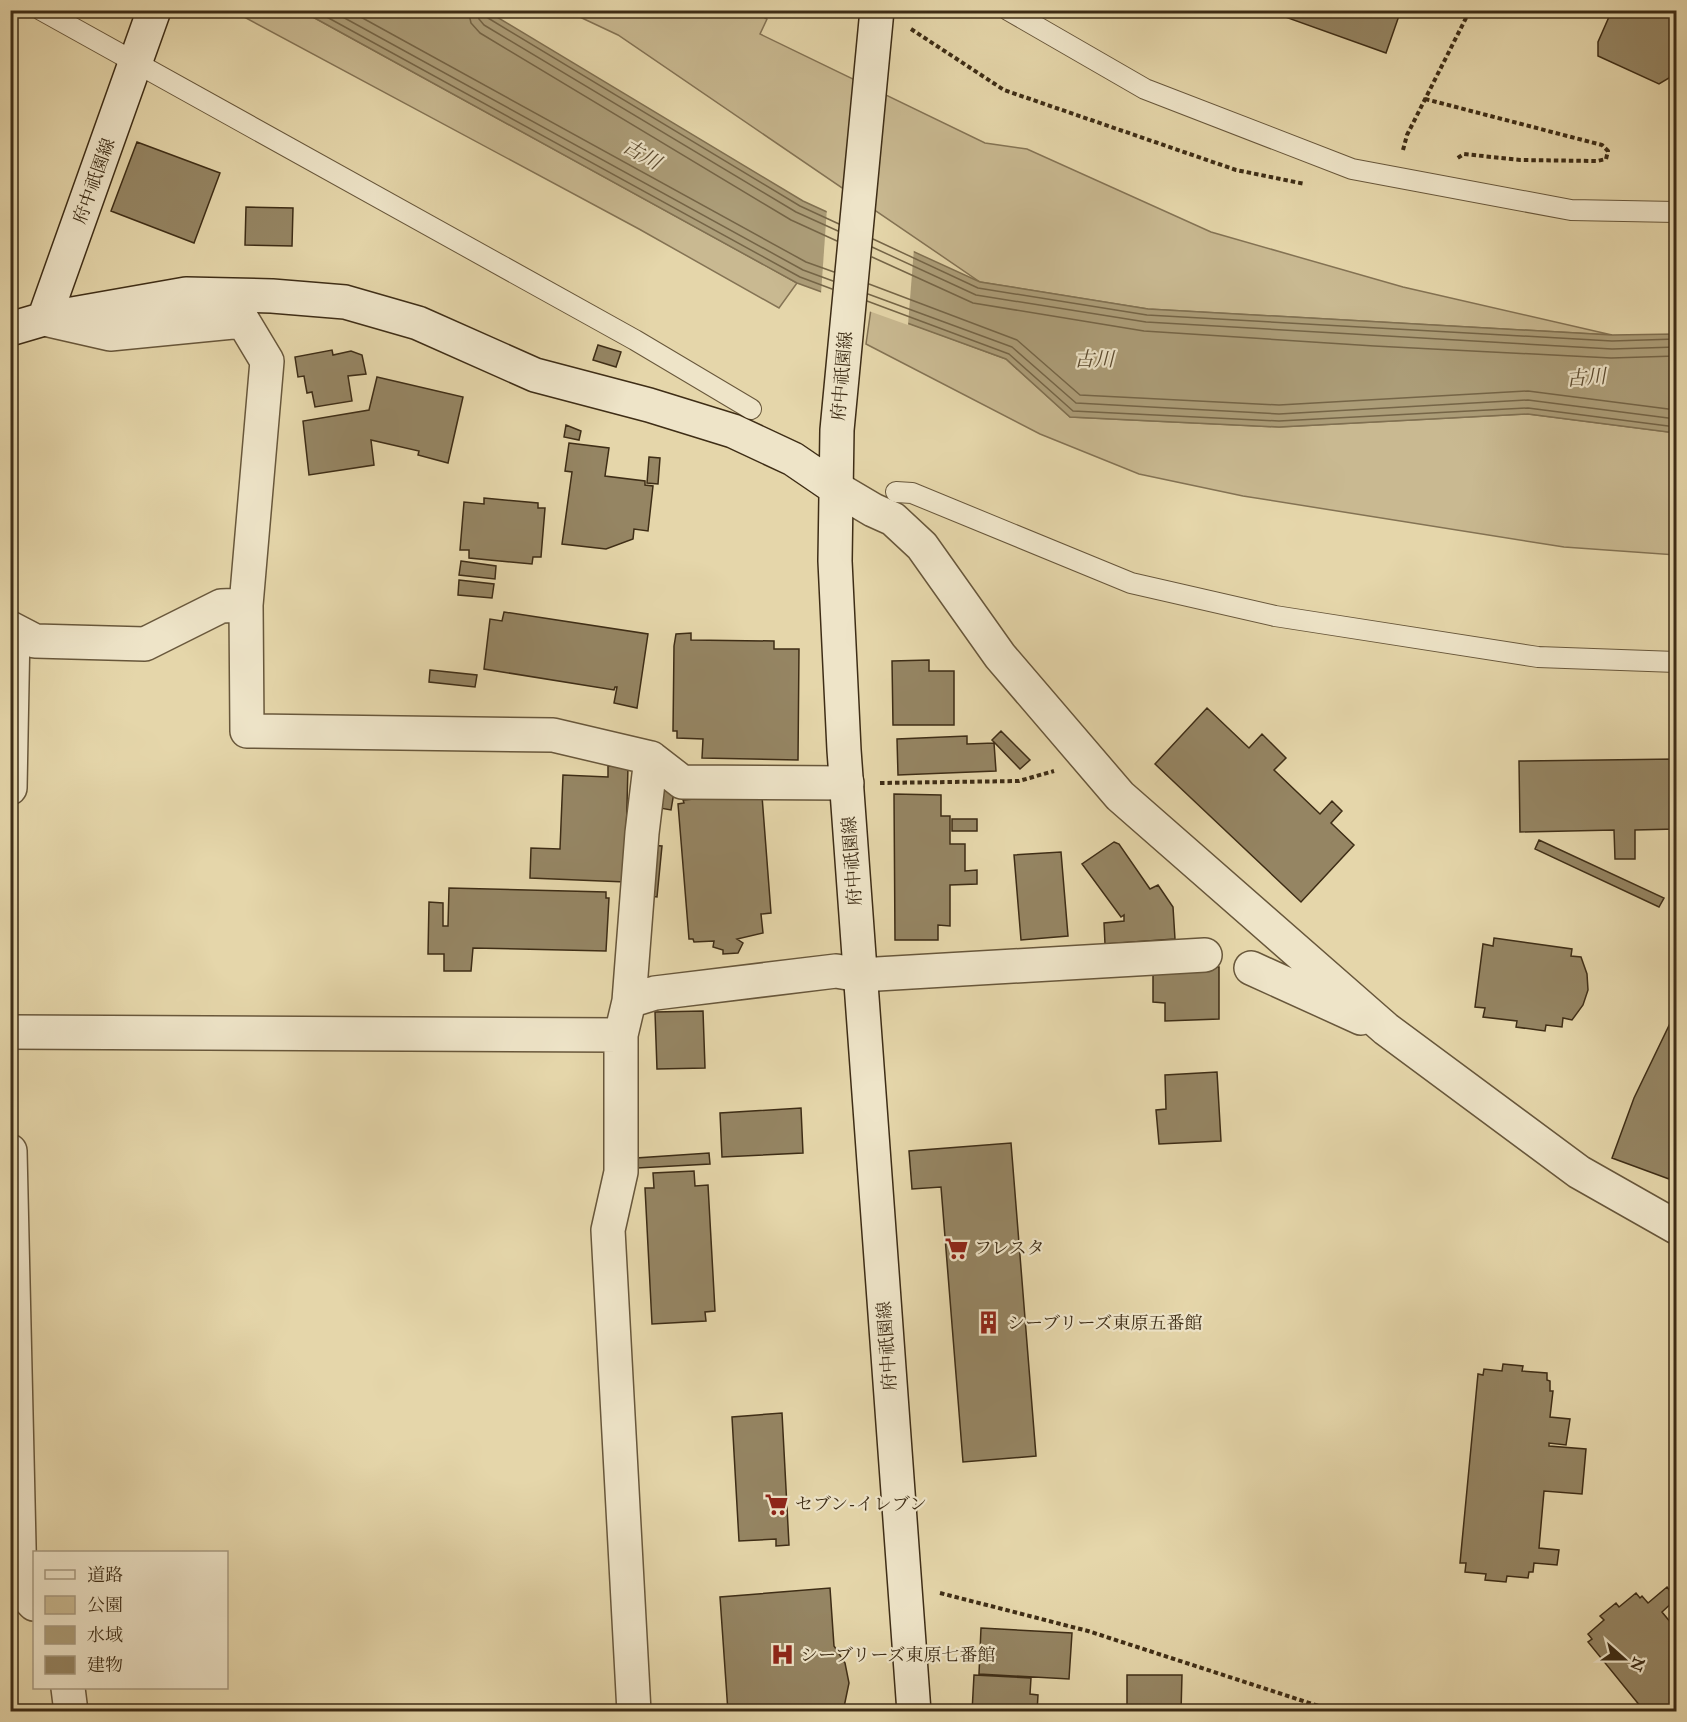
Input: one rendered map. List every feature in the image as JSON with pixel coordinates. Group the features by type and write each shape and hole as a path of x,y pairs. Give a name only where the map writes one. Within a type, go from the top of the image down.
{"street":[{"name":"府中祇園線","path":"44,319 154,10"},
{"name":"府中祇園線","path":"889,17 837,430 834,487 847,783 914,1712"},
{"path":"10,328 44,319 186,294 272,296 345,302 418,323 535,375 649,405 733,431 793,459 834,487 893,519 922,546 1000,656 1120,796 1386,1029 1579,1172 1677,1227"},
{"path":"44,319 110,333 243,321 267,361 246,605 247,730 553,735 651,758 682,783 847,783"},
{"path":"10,788 12,629 36,641 145,645 221,606 246,605"},
{"path":"634,1712 608,1230 621,1172 621,1035 629,1000 651,758"},
{"path":"629,1000 655,993 836,971 860,975 1205,955"},
{"path":"1251,969 1386,1029"},
{"path":"10,1032 621,1035"},
{"path":"10,1151 22,1595"},
{"path":"1636,1203 1677,1215"},
{"path":"68,1689 71,1712"}],"lane":[{"path":"41,10 137,58 635,340 751,409"},
{"path":"1008,10 1145,89 1352,169 1571,210 1677,212"},
{"path":"896,492 912,493 1131,583 1275,616 1538,657 1677,662"}],"path":[{"path":"1407,135 1470,10"},
{"path":"889,17 1004,90 1236,170 1306,184"},
{"path":"1425,99 1602,145 1608,151 1606,159 1597,161 1520,160 1464,154 1457,157 1444,186"},
{"path":"847,783 1019,781 1050,773 1086,757"},
{"path":"936,1592 1088,1631 1337,1712"}],"green space":[{"path":"233,11 302,11 797,283 779,308 639,229"},
{"path":"567,11 753,11 767,19 760,34 985,143 1027,149 1211,232 1403,287 1612,335 1148,309 980,282 618,35"},
{"path":"871,309 1006,359 1070,417 1279,427 1528,414 1676,433 1676,555 1564,547 1243,496 1139,474 1040,434 866,344"}],"water":[{"name":"古川","path":"302,11 487,11 803,201 980,282 1148,309 1612,335 1676,334 1676,433 1528,414 1279,427 1070,417 1006,359 797,283"}],"pier":[{"path":"827,208 914,248 908,325 821,294"}],"building":[{"path":"1266,10 1401,10 1386,53"},
{"path":"1612,10 1676,10 1676,62 1669,78 1659,84 1598,56 1598,42"},
{"path":"137,142 220,173 194,243 111,211"},
{"path":"246,207 293,208 292,246 245,245"},
{"path":"598,345 621,352 616,367 593,360"},
{"path":"332,350 333,355 351,351 362,355 366,374 348,376 352,401 315,407 312,392 307,393 304,376 298,377 295,357"},
{"path":"377,377 463,397 448,463 418,455 419,451 371,440 374,465 309,475 303,421 369,410"},
{"path":"566,425 581,431 579,440 564,437"},
{"path":"569,443 609,448 605,476 645,481 645,485 653,486 648,531 634,529 633,539 606,549 562,544 572,472 565,471"},
{"path":"649,457 660,458 658,484 647,483"},
{"path":"484,498 538,503 538,508 545,508 541,557 533,557 532,564 469,558 469,550 460,550 464,502 484,504"},
{"path":"461,561 496,566 495,579 459,575"},
{"path":"459,580 494,584 492,598 458,595"},
{"path":"504,612 648,634 637,708 614,703 617,687 614,690 484,669 490,619 502,621"},
{"path":"691,633 691,640 774,641 774,649 799,649 798,760 702,758 703,739 677,738 677,731 673,731 674,646 676,634"},
{"path":"929,660 929,671 954,671 954,725 893,725 892,661"},
{"path":"430,670 477,675 475,687 429,682"},
{"path":"1207,708 1249,748 1262,734 1286,758 1274,770 1320,814 1332,801 1342,811 1331,823 1354,845 1301,902 1155,764"},
{"path":"1001,731 1030,760 1020,769 992,740"},
{"path":"967,736 967,744 994,743 996,771 898,775 897,739"},
{"path":"1676,759 1676,829 1635,830 1635,859 1615,859 1614,830 1520,832 1519,761"},
{"path":"608,766 628,766 625,882 530,878 531,848 560,849 563,775 608,777"},
{"path":"657,789 674,792 671,810 654,807"},
{"path":"894,794 941,795 941,816 950,816 950,844 965,844 965,871 977,870 977,884 950,885 950,926 938,925 938,940 895,940"},
{"path":"729,796 729,799 762,796 771,913 761,914 763,933 737,939 743,943 738,953 723,954 723,950 713,947 714,941 694,942 693,939 689,939 678,804 684,803 683,800"},
{"path":"952,819 977,819 977,831 952,831"},
{"path":"1539,840 1664,898 1659,907 1535,849"},
{"path":"1114,842 1119,844 1150,889 1158,885 1173,907 1175,939 1105,944 1104,923 1124,921 1124,915 1121,917 1082,864"},
{"path":"648,845 662,846 657,897 643,895"},
{"path":"1061,852 1068,936 1021,940 1014,855"},
{"path":"449,888 606,892 606,898 609,898 606,951 473,948 471,971 444,971 444,954 428,954 429,902 443,903 443,926 448,926"},
{"path":"1494,938 1572,949 1571,956 1581,957 1587,974 1588,990 1583,1005 1572,1020 1563,1018 1562,1027 1546,1025 1545,1031 1516,1027 1517,1021 1483,1017 1485,1008 1475,1007 1483,944 1493,946"},
{"path":"1162,966 1219,967 1219,1019 1165,1021 1165,1003 1153,1002 1153,969"},
{"path":"703,1011 705,1068 657,1069 655,1012"},
{"path":"1676,1011 1676,1159 1669,1179 1612,1158 1634,1098"},
{"path":"1217,1072 1221,1141 1159,1144 1156,1110 1166,1109 1165,1075"},
{"path":"801,1108 803,1153 722,1157 720,1113"},
{"name":"シーブリーズ東原五番館","path":"1011,1143 1036,1456 963,1462 941,1187 912,1189 909,1151"},
{"path":"709,1153 710,1164 637,1168 636,1158"},
{"path":"694,1171 695,1186 708,1185 715,1311 705,1312 706,1321 652,1324 645,1188 654,1188 653,1173"},
{"path":"1503,1364 1523,1366 1522,1371 1547,1373 1550,1391 1553,1391 1550,1417 1570,1419 1566,1445 1549,1443 1549,1446 1586,1449 1582,1494 1544,1491 1539,1548 1559,1550 1557,1565 1534,1563 1533,1572 1529,1572 1528,1578 1507,1576 1506,1582 1485,1580 1486,1574 1465,1572 1466,1563 1460,1563 1478,1374 1483,1375 1484,1369 1502,1371"},
{"path":"782,1413 789,1545 776,1546 776,1539 739,1541 732,1417"},
{"path":"1667,1587 1676,1599 1662,1612 1676,1629 1676,1712 1645,1712 1588,1642 1592,1639 1588,1634 1604,1620 1600,1616 1616,1603 1619,1607 1636,1593 1648,1603"},
{"name":"シーブリーズ東原七番館","path":"830,1588 834,1646 845,1663 849,1683 843,1712 728,1712 720,1597"},
{"path":"981,1628 1072,1633 1069,1679 979,1674"},
{"path":"974,1675 1031,1678 1030,1694 1038,1695 1037,1712 972,1712"},
{"path":"1127,1675 1182,1675 1181,1712 1127,1712"}],"place":[{"name":"フレスタ","path":"956,1248"},
{"name":"シーブリーズ東原五番館","path":"989,1323"},
{"name":"セブン-イレブン","path":"777,1504"},
{"name":"シーブリーズ東原七番館","path":"782,1655"}]}
